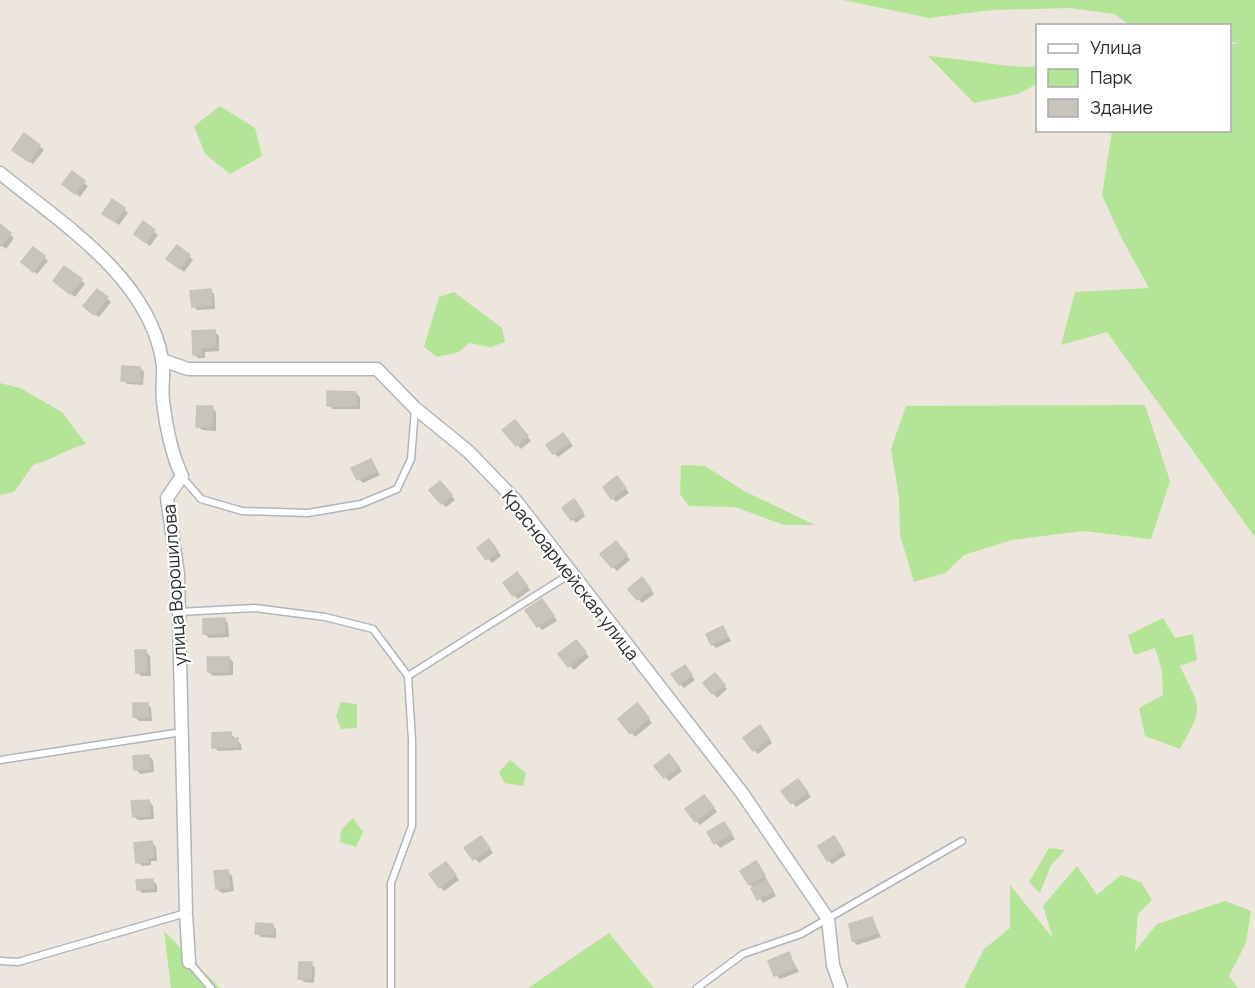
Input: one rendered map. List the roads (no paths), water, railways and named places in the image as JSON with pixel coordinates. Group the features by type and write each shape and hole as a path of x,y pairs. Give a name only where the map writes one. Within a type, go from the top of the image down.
{"street":[{"path":"0,173 113,267 135,293 162,360 163,400 173,458 182,476"},
{"name":"Красноармейская улица","path":"162,360 188,369 377,369 415,408 469,452 516,501 570,574 619,631 641,665 742,793 828,919 833,965 841,988"},
{"name":"улица Ворошилова","path":"182,476 167,498 178,574 189,962"}],"lane":[{"path":"182,476 201,499 242,511 308,513 361,504 397,489 411,459 415,408"},
{"path":"408,676 570,574"},
{"path":"179,612 255,608 325,617 373,630 408,676 412,740 412,826 391,883 392,988"},
{"path":"0,760 182,732"},
{"path":"697,988 743,954 801,934 962,841"},
{"path":"0,961 18,962 186,913"},
{"path":"189,962 211,988"}]}
